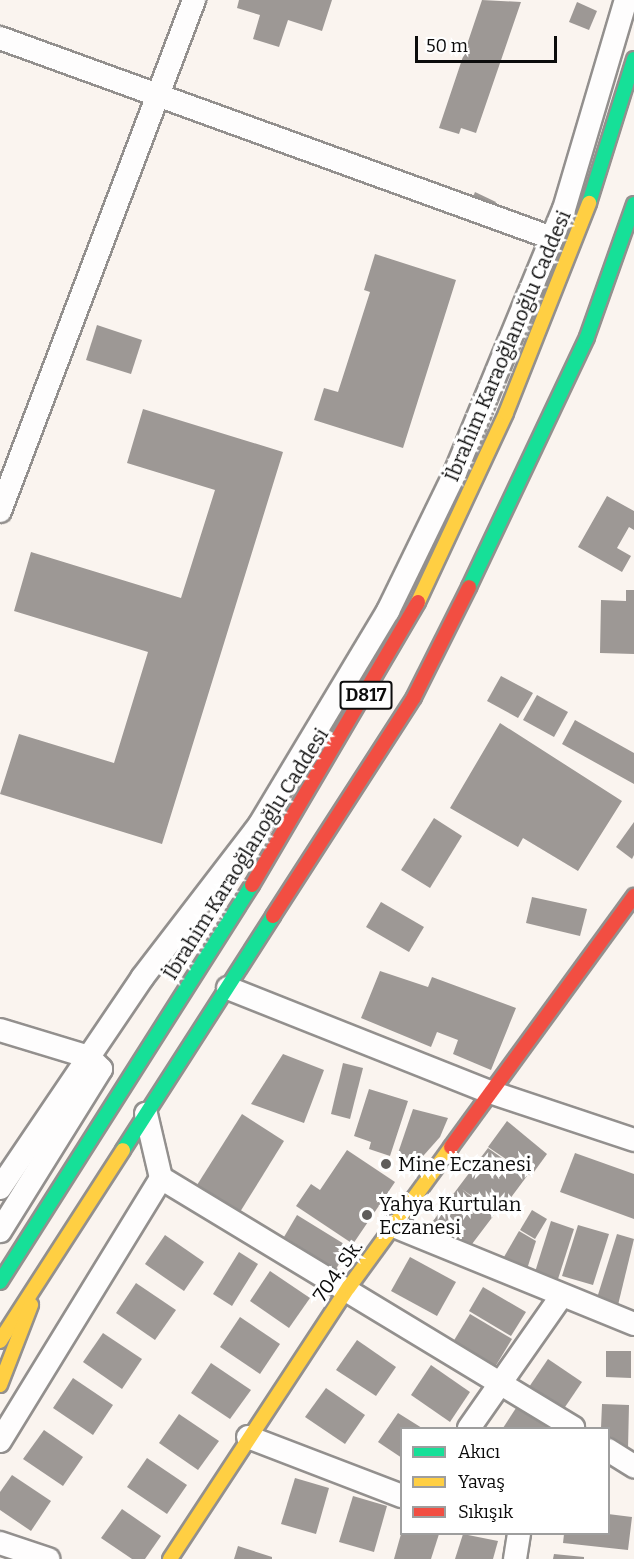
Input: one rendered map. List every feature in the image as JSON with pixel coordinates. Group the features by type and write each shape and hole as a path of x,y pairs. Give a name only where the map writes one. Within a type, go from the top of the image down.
{"main road":[{"name":"İbrahim Karaoğlanoğlu Caddesi","path":"0,1282 292,823 409,621 506,413 589,203 634,59"},
{"name":"D817","path":"0,1341 414,697 502,528 587,337 634,204"},
{"name":"704. Sk.","path":"170,1559 348,1288 634,896"},
{"path":"0,1385 44,1270"}],"street":[{"path":"0,511 81,308 155,94 194,0"},
{"path":"0,1188 89,1057 260,824 340,697 455,473 552,238 626,0"},
{"path":"0,38 552,238"},
{"path":"228,988 490,1092 634,1140"},
{"path":"0,1030 89,1057 101,1069 99,1078 0,1231"},
{"path":"0,1441 160,1178 146,1114"},
{"path":"160,1178 348,1288 571,1427"},
{"path":"394,1226 560,1298 634,1324"},
{"path":"470,1427 560,1298"},
{"path":"248,1437 400,1495"},
{"path":"610,1451 634,1466"},
{"path":"515,1559 519,1535"},
{"path":"0,1543 48,1559"}],"building":[{"path":"239,0 332,0 322,31 288,20 279,47 253,39 260,15 237,8"},
{"path":"482,0 521,2 476,133 461,128 459,134 439,128"},
{"path":"577,2 597,11 589,30 569,22"},
{"path":"475,192 496,202 491,214 470,204"},
{"path":"375,254 456,280 403,448 314,420 324,388 338,392 370,292 364,290"},
{"path":"97,325 142,340 131,374 86,360"},
{"path":"143,409 283,452 162,844 0,794 19,734 114,763 148,652 14,611 31,552 181,598 215,490 127,463"},
{"path":"607,496 634,511 634,530 629,527 617,548 631,556 622,572 578,547"},
{"path":"626,590 634,590 634,654 600,653 601,600 626,601"},
{"path":"501,676 533,693 518,718 487,701"},
{"path":"537,695 568,712 554,737 523,720"},
{"path":"575,720 634,753 634,784 562,744"},
{"path":"500,723 622,801 578,871 523,838 518,847 450,808"},
{"path":"434,818 462,836 430,888 401,870"},
{"path":"634,822 634,855 632,859 616,847"},
{"path":"532,897 587,909 580,936 526,923"},
{"path":"381,902 424,927 409,952 366,927"},
{"path":"380,971 428,987 432,977 516,1008 491,1070 453,1054 458,1040 437,1032 431,1047 361,1018"},
{"path":"283,1054 324,1070 304,1123 251,1104"},
{"path":"343,1063 363,1068 350,1119 331,1114"},
{"path":"369,1089 408,1101 390,1156 369,1149 371,1142 354,1136"},
{"path":"413,1109 448,1118 440,1137 416,1164 396,1159"},
{"path":"242,1114 284,1141 240,1212 197,1185"},
{"path":"507,1121 547,1154 531,1176 488,1147"},
{"path":"488,1148 527,1176 498,1215 462,1189 494,1215 469,1248 433,1221"},
{"path":"347,1150 395,1182 353,1244 296,1206 311,1184 320,1190"},
{"path":"575,1153 634,1174 634,1219 560,1192"},
{"path":"532,1210 547,1219 535,1239 520,1230"},
{"path":"297,1215 349,1247 336,1269 284,1237"},
{"path":"551,1221 574,1229 558,1279 535,1272"},
{"path":"578,1225 609,1234 593,1285 562,1276"},
{"path":"519,1231 536,1241 527,1269 504,1257"},
{"path":"617,1234 634,1239 618,1305 597,1298"},
{"path":"165,1235 204,1262 184,1291 145,1264"},
{"path":"239,1252 258,1264 232,1306 213,1294"},
{"path":"410,1257 456,1282 437,1316 391,1291"},
{"path":"270,1271 310,1298 289,1328 250,1301"},
{"path":"136,1283 176,1310 155,1340 116,1313"},
{"path":"483,1287 526,1312 511,1336 469,1311"},
{"path":"470,1314 512,1339 495,1367 453,1342"},
{"path":"240,1317 280,1344 260,1374 220,1347"},
{"path":"103,1333 142,1359 122,1389 83,1362"},
{"path":"357,1340 396,1367 376,1396 336,1370"},
{"path":"606,1351 631,1351 631,1378 606,1377"},
{"path":"548,1359 582,1382 563,1410 529,1387"},
{"path":"211,1363 251,1390 230,1419 191,1393"},
{"path":"431,1365 470,1392 450,1422 411,1395"},
{"path":"73,1378 113,1405 93,1435 53,1408"},
{"path":"326,1388 365,1415 345,1444 305,1417"},
{"path":"602,1404 629,1405 628,1449 610,1438 610,1427 601,1427"},
{"path":"516,1408 547,1427 504,1427"},
{"path":"398,1413 420,1427 400,1427 400,1457 378,1442"},
{"path":"179,1414 219,1441 198,1470 159,1443"},
{"path":"44,1430 83,1457 63,1486 23,1459"},
{"path":"147,1458 187,1485 167,1514 127,1487"},
{"path":"12,1475 51,1501 31,1531 0,1510 0,1492"},
{"path":"295,1478 329,1488 316,1534 281,1524"},
{"path":"353,1496 387,1506 374,1552 339,1542"},
{"path":"122,1509 161,1536 145,1559 132,1559 101,1538"},
{"path":"610,1514 632,1517 628,1550 563,1543 564,1535 610,1535"},
{"path":"401,1535 439,1535 431,1559 394,1559"},
{"path":"463,1535 498,1541 493,1559 455,1559"},
{"path":"238,1546 272,1557 272,1559 234,1559"},
{"path":"554,1554 584,1557 584,1559 553,1559"}],"traffic: fast":[{"path":"589,203 634,59"},
{"path":"469,587 587,337 634,204"},
{"path":"0,1282 252,885"},
{"path":"123,1150 273,916"}],"traffic: slow":[{"path":"418,602 506,413 589,203"},
{"path":"170,1559 349,1287 451,1147"},
{"path":"0,1341 123,1150"},
{"path":"0,1385 31,1305"}],"traffic: jam":[{"path":"273,916 414,697 469,587"},
{"path":"252,885 418,602"},
{"path":"451,1147 634,896"}],"place":[{"name":"Mine Eczanesi","path":"386,1164"},
{"name":"Yahya Kurtulan Eczanesi","path":"367,1215"}]}
